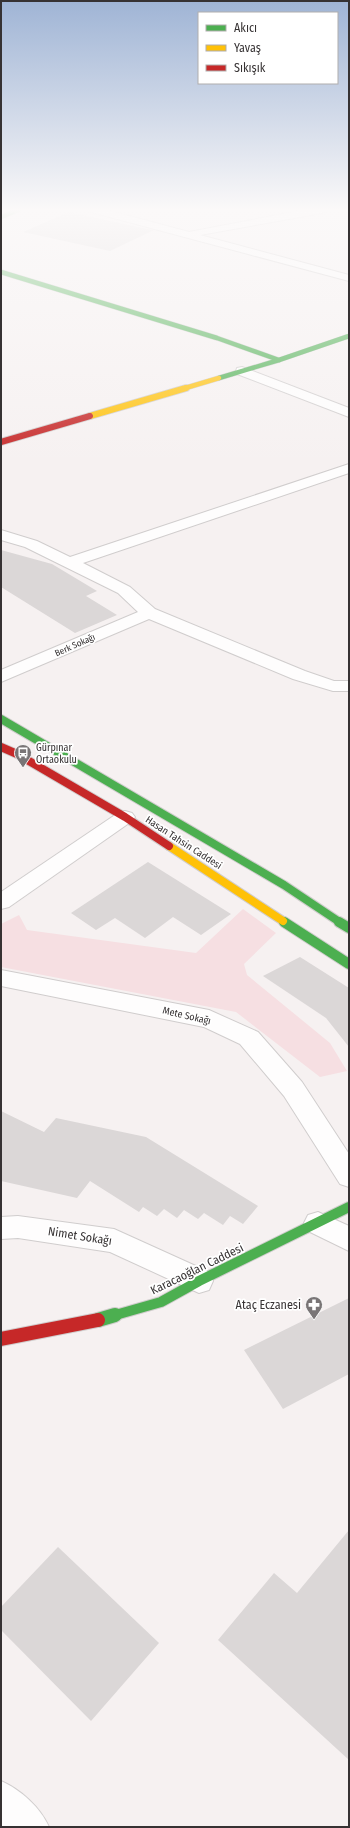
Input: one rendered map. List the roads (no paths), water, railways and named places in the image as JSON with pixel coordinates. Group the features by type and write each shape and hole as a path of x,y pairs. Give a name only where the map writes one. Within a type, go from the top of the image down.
{"main road":[{"path":"77,295 217,338 279,360"},
{"path":"334,331 348,326"},
{"path":"1,442 279,360 349,336"},
{"path":"249,359 278,350"},
{"name":"Hasan Tahsin Caddesi","path":"1,719 278,881 349,928"},
{"name":"Hasan Tahsin Caddesi","path":"1,747 17,754 125,817 349,964"},
{"name":"Karacaoğlan Caddesi","path":"1,1339 106,1319 161,1302 199,1281 349,1208"}],"street":[{"path":"242,371 349,413"},
{"path":"68,563 349,468"},
{"path":"1,535 31,544 124,590 149,613 299,675 333,686 349,686"},
{"name":"Berk Sokağı","path":"1,678 149,613"},
{"path":"1,902 125,817"},
{"name":"Mete Sokağı","path":"1,978 209,1019 250,1038 293,1089 349,1176"},
{"path":"318,1223 349,1238"},
{"name":"Nimet Sokağı","path":"1,1228 18,1227 114,1241 199,1281"},
{"path":"1,1800 30,1827"}],"place":[{"name":"Gürpınar Ortaokulu","path":"23,768"},
{"name":"Ataç Eczanesi","path":"314,1320"}]}
